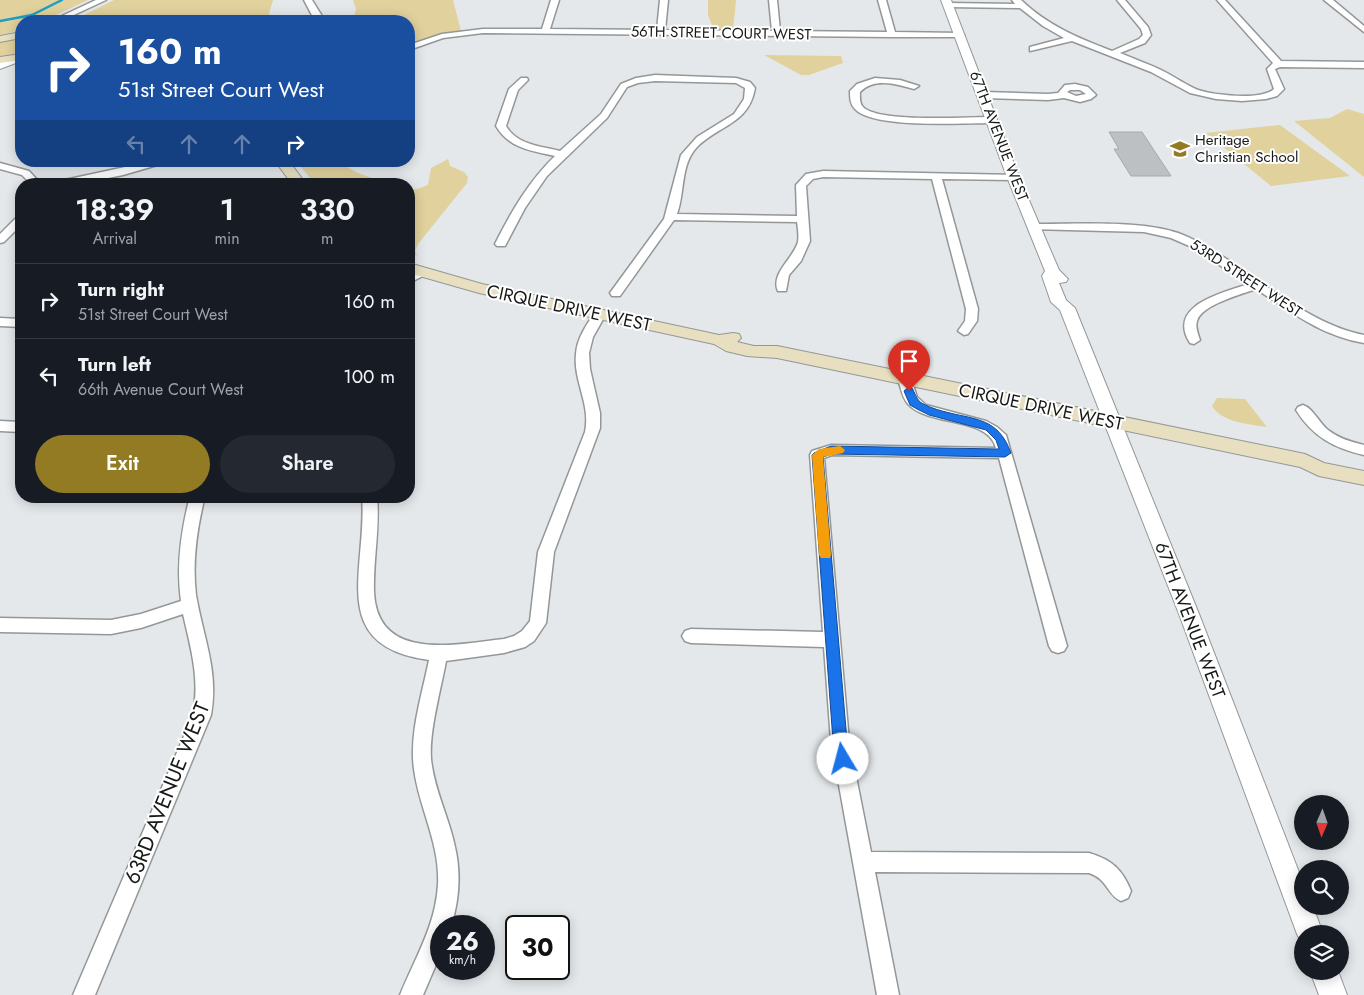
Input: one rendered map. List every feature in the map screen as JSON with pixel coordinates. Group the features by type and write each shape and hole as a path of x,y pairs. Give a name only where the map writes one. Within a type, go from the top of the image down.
{"main road":[{"path":"0,39 15,36"},
{"path":"0,60 15,58"},
{"path":"277,167 286,178"},
{"path":"286,167 295,178"},
{"name":"CIRQUE DRIVE WEST","path":"415,270 479,288 719,340 729,346 761,353 777,352 1305,461 1319,469 1364,478"},
{"name":"CIRQUE DRIVE WEST","path":"1305,461 1317,459 1364,469"}],"street":[{"path":"70,15 102,0"},
{"path":"308,0 316,15"},
{"path":"545,31 555,0"},
{"path":"661,32 664,0"},
{"path":"773,0 776,33"},
{"path":"882,0 892,35"},
{"path":"1111,54 1142,41 1147,35 1145,29 1121,0"},
{"path":"1221,0 1279,64"},
{"path":"1328,0 1364,29"},
{"path":"947,3 1019,3 1045,23 1072,38 1154,70 1187,89 1201,94 1221,97 1260,98 1276,94 1279,89 1271,69 1279,64 1364,65"},
{"name":"67TH AVENUE WEST","path":"947,3 984,95 991,120 1013,177 1053,272 1049,276 1059,302 1067,308 1113,422 1307,925"},
{"name":"56TH STREET COURT WEST","path":"415,46 442,36 483,31 960,35"},
{"path":"1033,49 1072,38"},
{"path":"0,66 15,60"},
{"path":"501,244 523,200 540,177 605,115 623,86 636,80 653,79 733,80 746,83 750,88 749,101 746,108 733,119 712,130 699,140 685,158 670,218 616,293"},
{"path":"524,80 513,93 501,126 503,130 516,142 562,154"},
{"path":"914,86 893,82 865,83 855,91 857,105 869,115 884,118 991,120"},
{"path":"984,95 1048,97 1065,95"},
{"path":"0,166 22,172 32,178"},
{"path":"92,178 143,167"},
{"path":"782,288 783,274 795,261 802,248 804,219 802,185 810,176 823,174 1013,177"},
{"path":"936,176 972,309 971,321 964,331"},
{"path":"670,218 804,219"},
{"path":"2,237 15,225"},
{"name":"53RD STREET WEST","path":"1034,227 1138,229 1174,235 1198,246 1256,285 1329,330 1364,339"},
{"path":"2,237 15,236"},
{"path":"1194,340 1190,323 1195,312 1215,300 1256,285"},
{"path":"370,503 366,593 369,616 374,626 386,639 398,646 424,653 439,654 504,646 519,642 528,636 538,623 546,552 590,439 594,424 592,403 582,370 581,357 584,344 600,314"},
{"path":"0,322 15,323"},
{"path":"905,379 914,402 933,412 990,427 1000,439 1058,646"},
{"path":"1303,410 1325,437 1339,444 1364,450"},
{"path":"0,426 15,427"},
{"path":"888,995 840,741 817,455 831,450 1005,453"},
{"name":"63RD AVENUE WEST","path":"84,995 202,716 207,684 190,604 187,560 191,525 196,503"},
{"path":"0,625 111,627 141,621 190,604"},
{"path":"691,636 832,640"},
{"path":"411,995 430,958 441,925 447,893 445,848 424,772 422,756 439,654"},
{"path":"862,862 1089,863 1103,867 1110,872 1121,891"},
{"path":"1327,980 1333,995"}],"shaded area":[{"path":"0,0 88,0 56,15 15,15 15,31 0,35"},
{"path":"114,0 273,0 269,15 84,15"},
{"path":"353,0 453,0 461,31 442,34 415,43 415,15 354,15 356,9"},
{"path":"708,0 736,0 733,30 714,30 708,15"},
{"path":"15,39 15,55 0,57 0,42"},
{"path":"764,55 841,56 843,63 809,75 801,75"},
{"path":"1347,109 1364,114 1364,177 1294,121 1330,118"},
{"path":"1280,125 1350,176 1271,186 1206,133"},
{"path":"448,159 450,166 464,172 468,177 467,183 418,244 415,251 415,189 428,185 431,168"},
{"path":"301,167 347,167 372,178 310,178"},
{"path":"1217,398 1245,399 1267,427 1245,424 1222,416 1212,406"}],"building":[{"name":"Heritage Christian School","path":"1109,132 1142,132 1171,176 1131,176 1114,149 1119,149"}],"waterway":[{"path":"32,15 62,0"},
{"path":"0,21 15,18"}],"slow traffic":[{"path":"825,555 817,455 831,450 840,450"}],"place":[{"name":"Heritage Christian School","path":"1180,149"}],"route":[{"path":"843,759 817,455 831,450 1005,453 996,432 990,427 920,407 910,397 909,391"}]}
